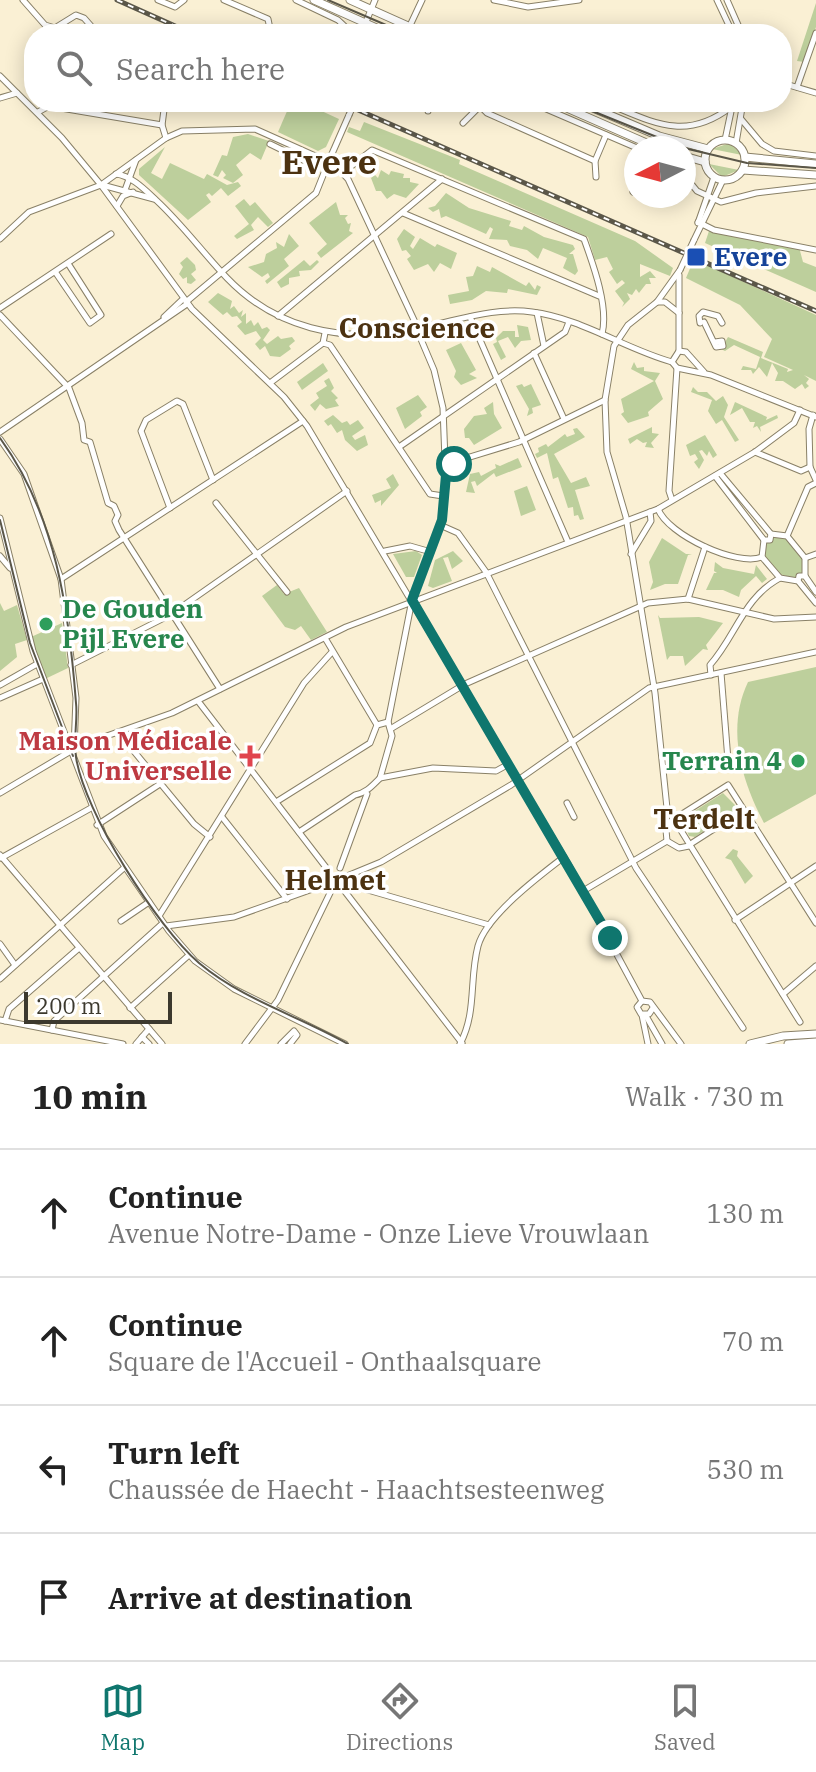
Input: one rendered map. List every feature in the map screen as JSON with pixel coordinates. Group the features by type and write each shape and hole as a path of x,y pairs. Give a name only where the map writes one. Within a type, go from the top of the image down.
{"main road":[{"path":"314,0 366,23"},
{"path":"350,0 373,4 408,24"},
{"path":"576,112 631,136"},
{"path":"603,112 659,136 708,149 725,140 736,143 745,157 743,170 734,178 719,179 705,162 696,159"},
{"path":"705,162 708,149"},
{"path":"745,157 816,164"},
{"path":"743,170 816,175"},
{"path":"750,1044 783,1036 816,1034"},
{"path":"788,1044 816,1042"}],"street":[{"path":"23,0 46,24"},
{"path":"158,0 175,7 184,0"},
{"path":"224,0 268,19 269,24"},
{"path":"296,0 342,24"},
{"path":"410,24 422,0"},
{"path":"494,0 525,7 579,0"},
{"path":"717,0 728,24"},
{"path":"727,0 738,24"},
{"path":"366,23 373,4"},
{"path":"61,24 76,15 89,24"},
{"path":"797,87 816,33"},
{"path":"0,76 24,99"},
{"path":"792,86 816,93"},
{"path":"0,98 6,99 18,93"},
{"path":"37,112 101,185 186,302 270,383 303,421 385,551 460,687 564,857 642,1001"},
{"path":"85,112 162,125"},
{"path":"164,112 162,125 166,138"},
{"path":"350,112 331,156 335,165 345,171 414,320"},
{"path":"463,123 475,112"},
{"path":"486,112 595,161"},
{"path":"553,112 624,143"},
{"path":"627,112 651,122 684,127 711,121 723,112"},
{"path":"725,140 731,112"},
{"path":"736,143 742,112"},
{"path":"741,119 762,144 774,151 816,156"},
{"path":"0,239 29,212 101,185 166,138 187,130 255,129 322,159 326,168 316,193 186,302 0,432"},
{"path":"596,177 595,161 606,135"},
{"path":"270,144 311,164"},
{"path":"345,171 372,150 584,239 599,296 604,325 602,334"},
{"path":"322,159 331,156"},
{"path":"125,190 136,159"},
{"path":"326,168 335,165"},
{"path":"115,174 129,177 155,199 222,272 260,306 278,316 328,334 365,336 408,331"},
{"path":"278,316 442,179"},
{"path":"719,179 708,195 680,272 657,302 617,340 609,365 605,400 607,452 626,521 654,687 662,789 674,820 800,1022"},
{"path":"700,223 715,199 719,179"},
{"path":"101,185 155,199"},
{"path":"696,190 725,202 756,193 816,186"},
{"path":"117,206 123,196 133,192"},
{"path":"403,213 599,296"},
{"path":"700,223 753,239 816,250"},
{"path":"0,308 69,265 111,234"},
{"path":"56,273 90,323 101,315 69,265"},
{"path":"672,359 679,351 680,272"},
{"path":"657,302 665,302 680,314"},
{"path":"425,327 499,312 537,313 672,359 677,368 669,491 672,500"},
{"path":"715,342 699,314 704,312 718,316 722,323"},
{"path":"537,313 544,346"},
{"path":"0,315 66,385 82,423 84,440 90,442 101,471 98,476 108,503 114,506 118,515 115,521 119,530 220,689"},
{"path":"470,317 568,542"},
{"path":"414,320 421,321 425,327"},
{"path":"408,331 414,320"},
{"path":"399,447 565,332 569,322"},
{"path":"299,832 369,789 380,778 412,600 440,525 447,464 444,416 434,370 420,337 425,327"},
{"path":"408,331 420,337"},
{"path":"270,383 323,343 328,334"},
{"path":"328,334 330,345 430,494 443,496"},
{"path":"323,343 330,345"},
{"path":"679,351 686,352 690,360 707,374"},
{"path":"534,353 564,419"},
{"path":"685,368 690,360"},
{"path":"677,368 707,374 815,415 809,429 810,467 816,482 808,487 787,536"},
{"path":"447,464 523,440 605,400"},
{"path":"170,508 141,431 146,420 177,401 183,404 213,480"},
{"path":"0,793 74,750 198,701 325,638 412,600 658,509 755,452 794,423 800,410"},
{"path":"61,579 303,421"},
{"path":"0,439 27,480 61,579 77,715 74,750"},
{"path":"755,452 801,471 810,467"},
{"path":"717,474 771,534 787,536 805,558 805,576 816,592"},
{"path":"717,474 764,540 762,557 780,578 798,581 816,603"},
{"path":"71,665 173,613 347,491"},
{"path":"216,503 287,592"},
{"path":"658,509 675,529 705,547 734,556 762,557"},
{"path":"631,554 651,521 650,512"},
{"path":"0,518 38,664 74,750 97,825 164,924 189,955 225,983 345,1044"},
{"path":"440,525 458,533 486,572 632,861 743,1028"},
{"path":"764,540 770,540 771,534"},
{"path":"385,551 403,546 431,552"},
{"path":"688,599 705,547"},
{"path":"805,558 816,554"},
{"path":"0,556 11,568"},
{"path":"798,581 799,576 805,576"},
{"path":"401,580 415,581 421,577"},
{"path":"421,577 426,588 433,592"},
{"path":"711,675 710,665 727,645 741,613 755,596 780,578"},
{"path":"377,725 390,725 460,687 640,606 688,599 774,619 816,617"},
{"path":"408,621 414,617 421,618"},
{"path":"276,802 370,743 377,725 325,638"},
{"path":"159,916 304,683 332,652"},
{"path":"347,876 381,862 517,781 654,687 816,652"},
{"path":"0,685 38,664"},
{"path":"28,671 32,682"},
{"path":"721,673 728,760"},
{"path":"0,698 43,679"},
{"path":"198,701 328,870"},
{"path":"118,732 160,784 210,837"},
{"path":"380,778 433,768 496,771 507,765"},
{"path":"97,825 160,784"},
{"path":"667,841 666,830 674,820 728,785 816,923"},
{"path":"340,868 369,789"},
{"path":"567,803 574,817"},
{"path":"91,808 1,857 162,1044"},
{"path":"667,841 679,848 689,845 742,811"},
{"path":"222,817 287,899"},
{"path":"583,891 667,841"},
{"path":"461,1043 472,1014 478,945 489,925 564,857"},
{"path":"735,920 816,866"},
{"path":"0,979 125,867"},
{"path":"340,868 347,876"},
{"path":"331,891 324,885 323,877 328,870 340,868"},
{"path":"347,876 345,886 461,1043"},
{"path":"52,1030 54,1021 164,924 234,917 324,885"},
{"path":"245,1044 273,1009 331,891 345,886 489,925"},
{"path":"121,921 149,902"},
{"path":"0,944 15,965"},
{"path":"79,948 9,1009 2,1020 123,1044"},
{"path":"130,1008 189,955"},
{"path":"783,994 816,966"},
{"path":"642,1001 637,1007 648,1013 681,1044"},
{"path":"642,1001 650,1002 648,1044"},
{"path":"648,1013 662,1044"},
{"path":"136,1044 149,1029"},
{"path":"281,1044 295,1031 290,1044"},
{"path":"142,1037 149,1044"}],"green space":[{"path":"816,3 816,27 804,62 797,61"},
{"path":"287,112 324,112 339,119 326,147 318,151 278,132"},
{"path":"364,122 460,160 459,164 635,241 673,268 670,276 640,264 640,277 650,271 656,278 649,278 651,284 646,284 639,293 636,289 632,295 627,293 630,299 622,307 624,303 615,291 625,283 622,280 617,284 609,272 613,269 607,257 595,260 588,237 347,132 349,127 360,131"},
{"path":"248,134 269,141 261,160 250,153 236,165 243,175 233,183 223,178 226,175 222,170 218,177 213,175 222,155 227,156 233,137"},
{"path":"730,143 742,155 712,149"},
{"path":"165,147 151,173 162,179 170,163 204,179 207,174 227,185 238,182 241,186 228,196 221,188 212,196 209,193 206,195 211,202 188,220 139,175 139,169"},
{"path":"709,164 739,170 722,177"},
{"path":"381,170 389,175 391,171 404,174 403,178 410,178 410,182 419,184 406,198 394,194 387,199 381,191 376,191 371,178 375,175 378,178"},
{"path":"446,193 469,208 511,221 509,226 522,230 524,226 544,237 573,245 575,249 569,254 573,254 578,271 575,275 563,268 567,258 543,248 538,259 527,250 510,246 507,240 489,239 493,229 490,227 486,234 446,216 441,218 439,209 433,212 428,208 435,206"},
{"path":"244,199 250,206 255,202 273,223 268,227 258,217 251,225 254,230 237,239 234,236 249,224 235,206"},
{"path":"336,202 340,215 348,215 345,218 348,224 351,223 349,231 353,233 321,258 317,253 327,244 309,223"},
{"path":"404,229 415,237 410,246 413,249 420,238 435,247 437,244 457,253 451,269 440,263 434,272 428,264 414,270 407,259 411,256 406,250 402,251 397,239"},
{"path":"709,231 799,247 803,262 816,267 816,292 705,243"},
{"path":"289,234 299,246 284,259 289,266 267,284 268,273 262,277 248,267 264,262 266,254 277,248 276,242 284,247"},
{"path":"187,257 196,270 191,274 196,280 191,284 187,283 187,277 183,279 179,274 183,267 180,263"},
{"path":"694,259 816,315 816,381 804,375 809,379 806,383 809,386 805,389 802,384 795,389 783,381 775,381 778,373 772,363 767,377 759,367 753,374 751,370 741,370 743,366 756,369 760,357 734,345 725,351 721,349 728,337 763,352 761,358 788,369 787,372 793,370 764,357 772,339 740,305 686,278"},
{"path":"304,260 310,266 317,260 319,262 311,270 299,271 300,276 289,278 289,284 281,288 277,282"},
{"path":"477,266 490,272 492,267 526,286 529,282 535,290 537,285 541,287 537,295 508,289 507,293 486,291 472,300 450,304 448,295 469,291 466,277 473,276"},
{"path":"218,293 232,301 230,309 234,306 239,313 243,310 241,317 246,313 246,324 251,320 254,326 258,322 262,329 267,327 270,330 263,340 267,344 278,336 281,339 292,337 295,341 289,346 291,349 280,357 270,356 265,346 260,350 255,344 261,338 256,331 245,335 237,326 242,322 237,316 232,317 227,312 223,315 208,302"},
{"path":"517,325 528,327 531,340 521,341 515,348 508,337 498,341 506,357 501,360 493,344 503,331 515,331 515,337 519,337"},
{"path":"461,343 476,370 469,374 477,378 461,385 454,377 456,371 446,350"},
{"path":"634,362 637,368 644,367 644,371 660,373 655,381 663,399 648,412 649,416 628,423 621,414 624,412 621,399 654,381 631,369"},
{"path":"323,363 328,371 302,390 297,382"},
{"path":"329,378 334,388 331,391 338,398 335,400 339,406 326,409 320,404 315,411 310,405 319,398 316,393 327,386 324,381"},
{"path":"522,384 524,387 531,384 541,405 532,408 533,413 527,416 529,409 516,386"},
{"path":"693,387 698,392 707,392 716,401 723,396 728,405 724,417 739,440 735,442 722,420 716,424 708,411 712,400 691,392"},
{"path":"418,395 427,407 420,412 422,416 405,429 396,408"},
{"path":"493,402 494,414 502,428 474,445 469,438 465,438 464,429 474,416 487,414 484,408"},
{"path":"735,402 767,417 766,420 777,415 778,418 760,427 761,432 757,426 753,428 755,422 750,422 742,408 730,415"},
{"path":"333,415 350,425 358,420 364,428 352,436 355,440 365,435 368,445 357,451 345,440 342,430 337,433 331,424 328,426 324,421"},
{"path":"652,427 652,433 659,434 651,443 654,448 645,447 647,442 637,439 630,444 628,439"},
{"path":"577,428 585,437 554,454 571,483 586,477 590,486 575,490 584,519 580,520 578,515 574,516 573,507 568,508 558,477 553,479 547,453 537,458 535,454 539,452 538,448 546,444 548,447 565,434 567,437 575,434 573,429"},
{"path":"705,435 717,455 713,458 709,451 707,456 702,450 699,451 704,460 699,469 694,462 698,459 695,454 690,456 686,445"},
{"path":"518,458 522,467 496,477 494,473 477,486 475,481 471,482 475,493 466,492 470,474 479,472 481,476 496,468 495,464 500,466"},
{"path":"393,474 399,485 381,506 381,500 375,503 372,495 391,488 386,479"},
{"path":"527,486 536,510 521,516 514,491"},
{"path":"773,536 791,536 806,555 803,574 796,579 780,574 765,557 766,542"},
{"path":"662,538 686,554 692,554 688,555 678,584 665,584 650,590 653,582 649,562"},
{"path":"416,551 422,555 414,577 406,577 393,554"},
{"path":"453,551 463,561 452,569 448,557 443,558 452,581 433,588 428,586 435,560"},
{"path":"715,562 723,568 754,574 756,565 767,579 762,583 756,576 741,590 739,597 723,590 706,590 714,573 717,573 714,571"},
{"path":"277,585 284,594 299,588 327,632 311,640 301,626 295,630 285,627 262,596"},
{"path":"0,603 4,611 17,605 27,640 15,644 17,657 0,671"},
{"path":"658,615 660,618 699,617 723,623 706,645 708,650 703,649 685,666 683,656 670,656 667,660"},
{"path":"62,623 68,668 45,679 31,637"},
{"path":"816,667 816,794 764,823 749,789 739,754 737,735 741,700 748,682"},
{"path":"723,793 735,805 734,811 695,837 689,836 682,819"},
{"path":"733,849 738,851 737,856 753,876 745,884 731,860 725,858"}],"tram line":[{"path":"328,0 384,24"},
{"path":"595,112 654,136"},
{"path":"696,151 747,163 816,168"},
{"path":"0,438 35,499 56,564 73,668 76,757 82,780 107,837 144,897 199,963 253,998 348,1044"},
{"path":"0,520 30,643 73,756"}],"railway":[{"path":"117,0 171,24"},
{"path":"363,112 816,311"}],"place":[{"name":"Evere","path":"696,257"},
{"name":"De Gouden Pijl Evere","path":"46,624"},
{"name":"Maison Médicale Universelle","path":"250,756"},
{"name":"Terrain 4","path":"798,761"}],"district":[{"name":"Evere","path":"329,162"},
{"name":"Conscience","path":"417,328"},
{"name":"Terdelt","path":"704,819"},
{"name":"Helmet","path":"335,880"}],"route":[{"path":"454,464 447,464 442,520 412,600 463,694 610,938"}]}
